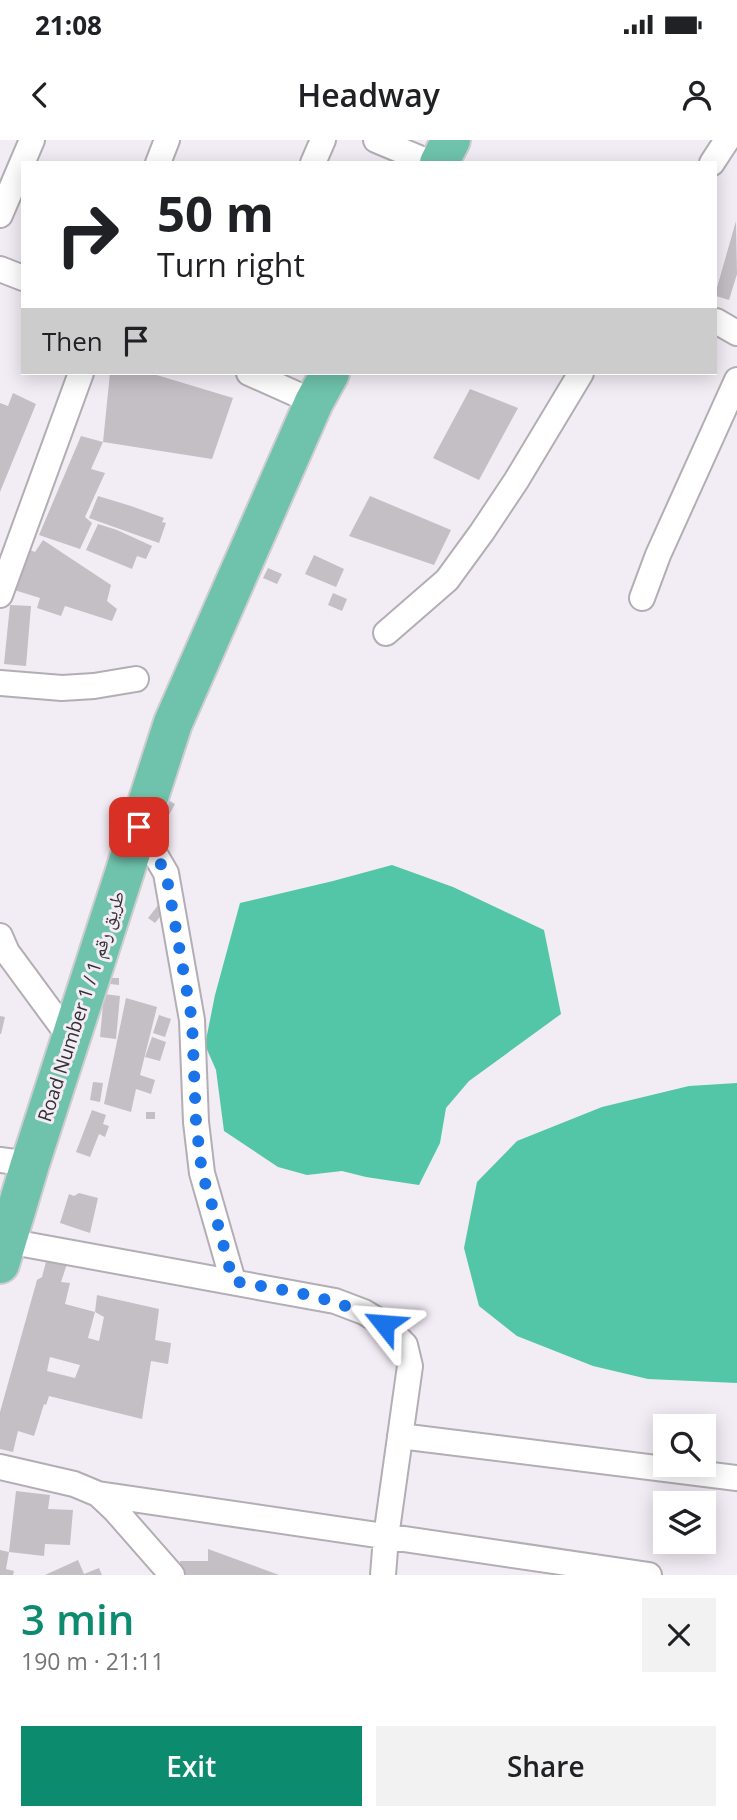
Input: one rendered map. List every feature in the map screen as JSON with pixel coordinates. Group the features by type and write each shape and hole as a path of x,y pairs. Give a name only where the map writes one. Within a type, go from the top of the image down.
{"highway":[{"path":"440,161 451,140"},
{"name":"Road Number 1 / طريق رقم 1","path":"5,1240 15,1162 71,1039 173,723 322,387"}],"street":[{"path":"23,161 32,140"},
{"path":"159,161 167,140"},
{"path":"314,161 323,140"},
{"path":"376,140 426,161"},
{"path":"713,161 727,140"},
{"path":"0,215 21,166"},
{"path":"0,269 21,277"},
{"path":"717,322 737,333"},
{"path":"0,595 80,375"},
{"path":"259,375 322,387"},
{"path":"386,634 447,580 496,512 580,375"},
{"path":"642,598 658,555 737,380"},
{"path":"0,683 62,688 136,679"},
{"path":"139,827 166,873 192,1020 196,1122 202,1173 233,1281"},
{"path":"0,936 7,952 71,1039"},
{"path":"5,1240 335,1301 364,1312 384,1324 405,1345 410,1366 383,1575"},
{"path":"400,1436 737,1478"},
{"path":"0,1467 74,1484 98,1494 649,1575"},
{"path":"98,1494 172,1575"}],"shaded area":[{"path":"392,865 453,887 544,930 561,1014 469,1081 446,1108 440,1143 419,1185 342,1171 307,1175 278,1167 224,1131 216,1070 205,1045 215,995 240,903"},
{"path":"737,1083 737,1383 648,1379 593,1366 517,1336 479,1306 464,1248 477,1182 517,1141 602,1107 689,1086"}],"building":[{"path":"736,221 737,274 729,300 717,296 717,288"},
{"path":"110,375 157,375 233,398 212,459 103,442"},
{"path":"470,389 518,408 479,480 433,458"},
{"path":"13,393 36,404 0,492 0,403 8,406"},
{"path":"81,436 103,442 91,469 105,473 85,517 92,523 80,549 39,535"},
{"path":"98,496 164,518 162,522 166,523 159,543 89,518"},
{"path":"370,496 451,530 434,565 349,536"},
{"path":"98,524 152,546 146,559 137,556 132,569 86,550"},
{"path":"43,540 111,585 107,601 117,609 112,621 65,606 61,616 37,608 40,598 11,589 25,548 35,552"},
{"path":"314,555 344,569 336,587 305,574"},
{"path":"268,568 282,574 277,584 263,578"},
{"path":"333,593 347,599 342,611 328,605"},
{"path":"10,605 31,606 26,666 4,664"},
{"path":"168,800 175,804 162,828 155,824"},
{"path":"159,904 166,909 155,923 148,918"},
{"path":"111,978 119,978 119,985 110,984"},
{"path":"104,994 120,996 116,1039 100,1037"},
{"path":"126,998 157,1007 140,1075 155,1080 151,1094 136,1089 131,1112 104,1104"},
{"path":"159,1015 171,1019 165,1037 153,1033"},
{"path":"0,1016 5,1017 1,1034 0,1034"},
{"path":"152,1037 166,1042 160,1061 145,1057"},
{"path":"93,1082 103,1083 100,1102 90,1100"},
{"path":"92,1110 106,1115 103,1124 109,1126 105,1137 99,1134 90,1157 76,1152"},
{"path":"146,1112 155,1112 155,1119 146,1119"},
{"path":"79,1193 98,1198 90,1233 60,1223 69,1194 74,1196"},
{"path":"47,1258 67,1264 61,1282 70,1283 65,1304 95,1312 97,1295 159,1309 155,1340 171,1343 168,1364 151,1361 142,1419 49,1396 34,1436 18,1431 13,1452 0,1449 0,1412 37,1280 42,1277","holes":["95,1312 104,1317 99,1341 88,1338","50,1357 80,1365 75,1378 47,1371"]},
{"path":"16,1491 50,1495 48,1509 73,1510 70,1545 45,1544 44,1556 9,1552"},
{"path":"208,1549 279,1575 182,1575 180,1561 208,1561"},
{"path":"0,1550 9,1552 6,1569 14,1571 13,1575 0,1575"},
{"path":"78,1560 84,1574 99,1568 102,1575 45,1575"}],"route":[{"path":"139,827 166,873 192,1020 196,1122 202,1173 233,1281 335,1301 364,1312 384,1324"}]}
